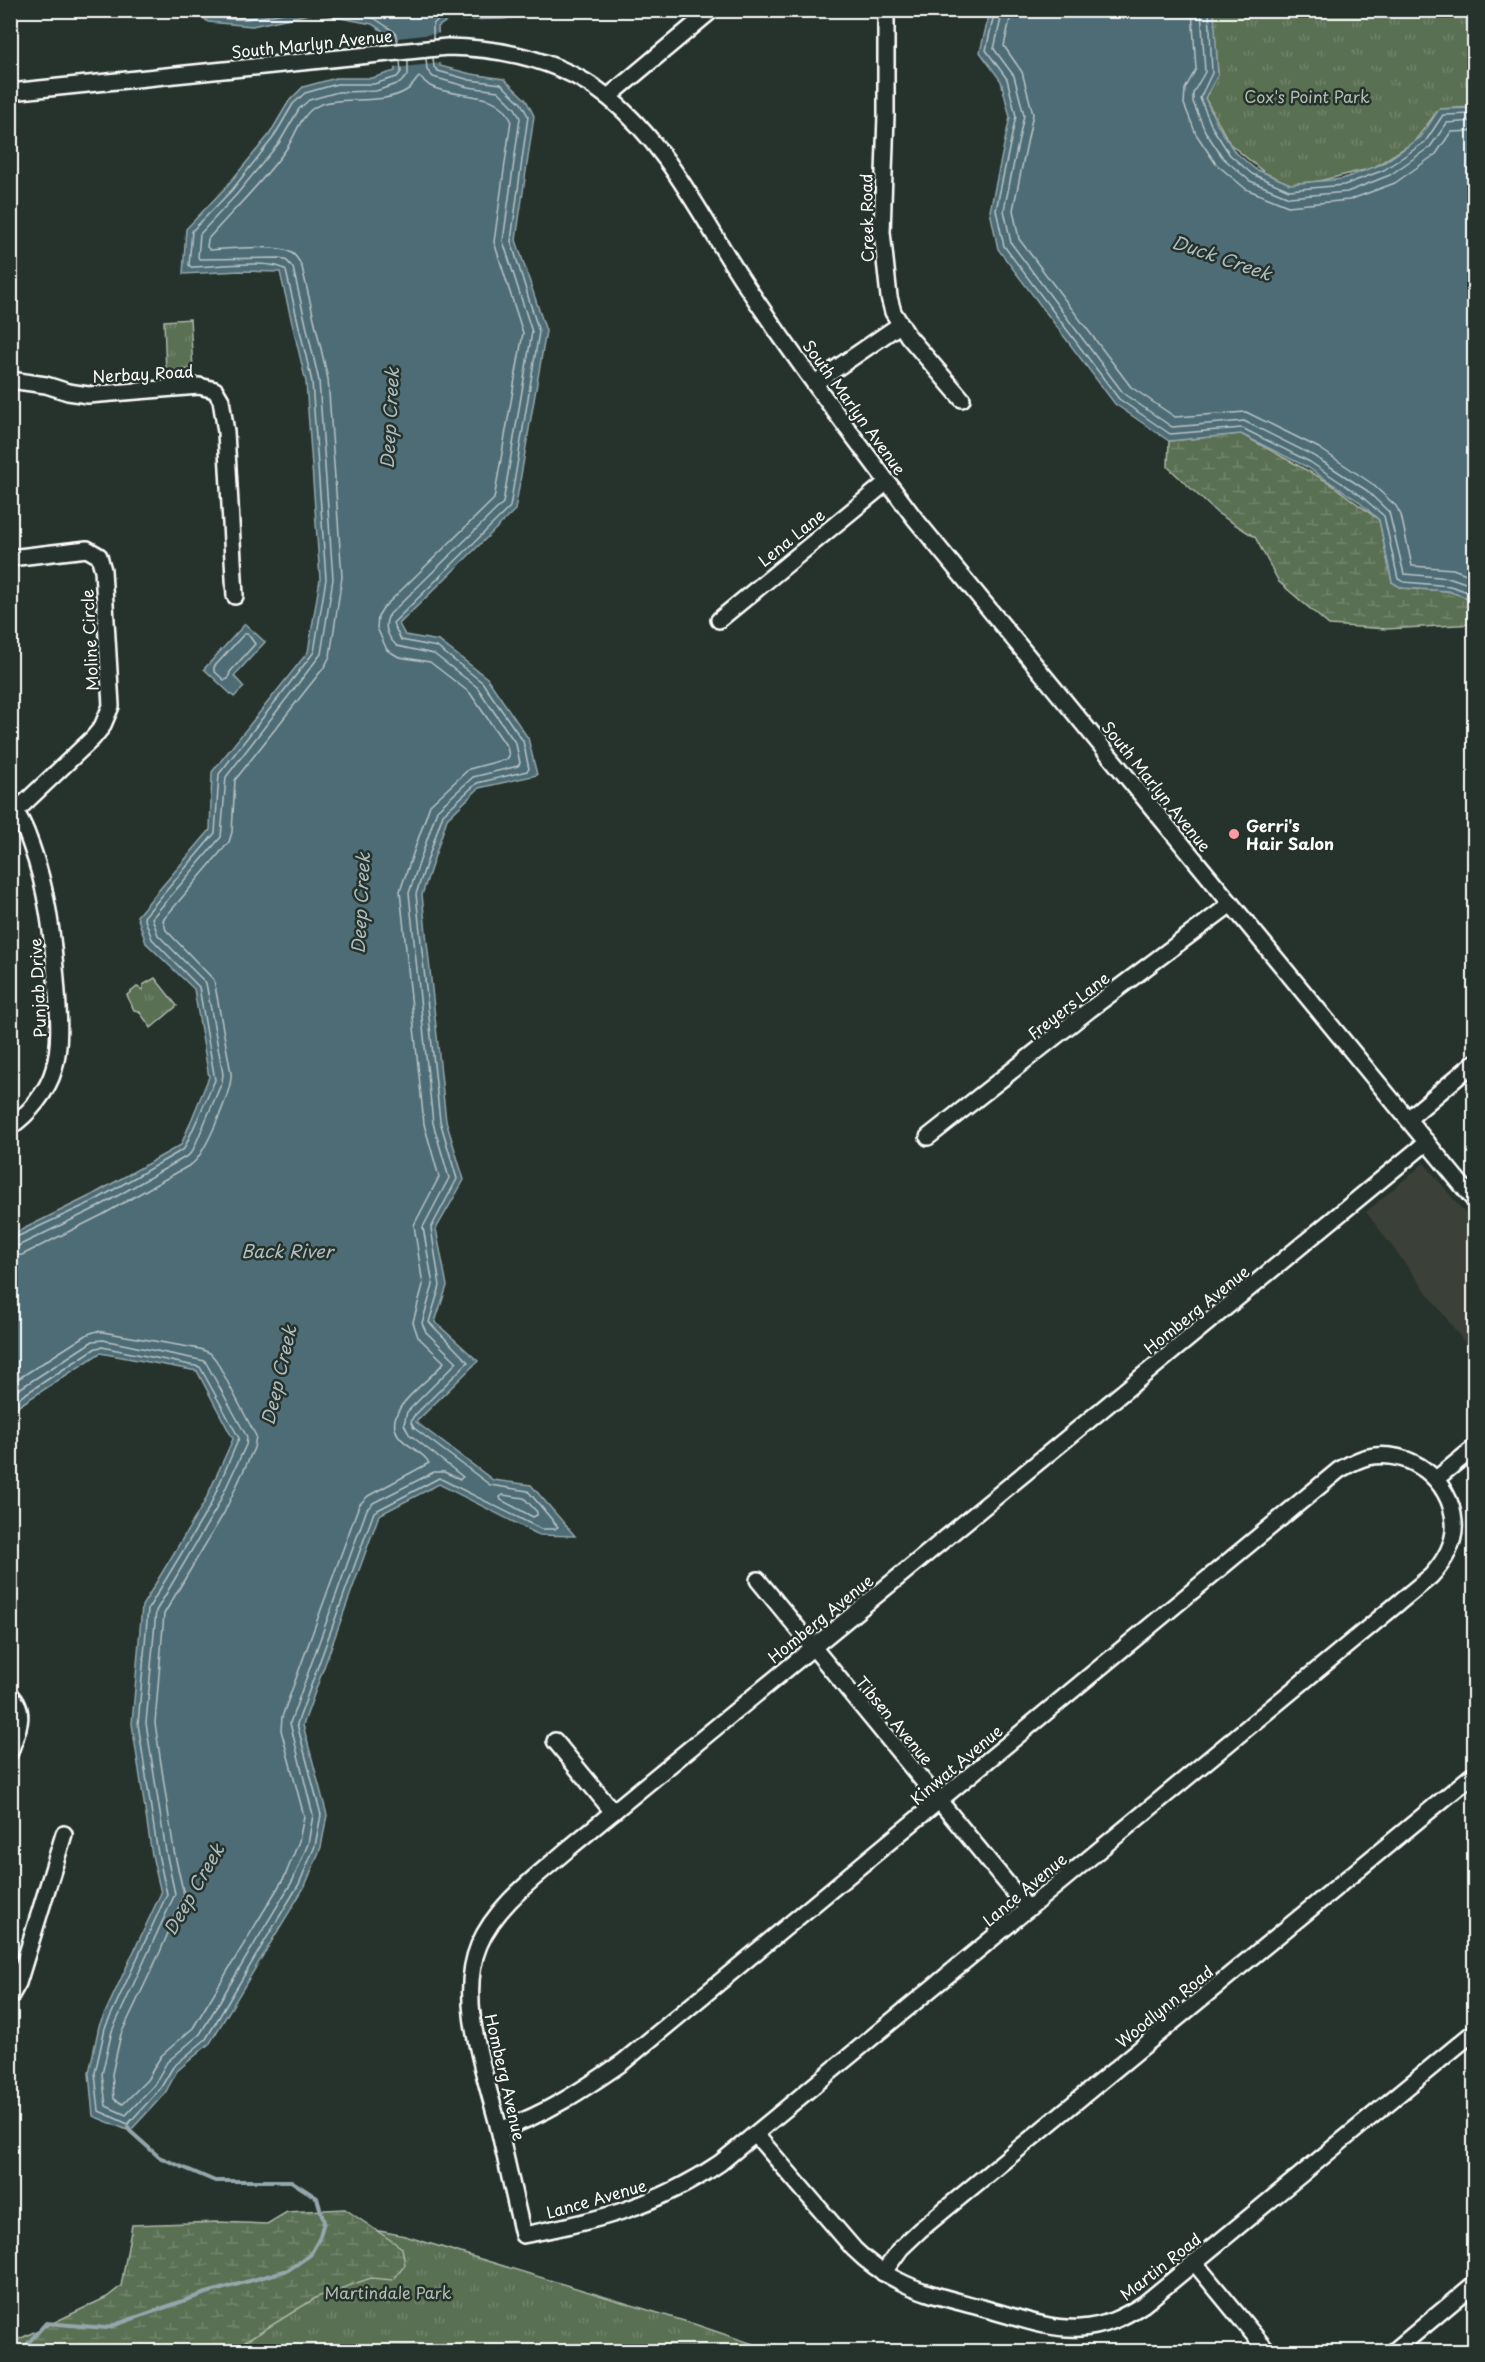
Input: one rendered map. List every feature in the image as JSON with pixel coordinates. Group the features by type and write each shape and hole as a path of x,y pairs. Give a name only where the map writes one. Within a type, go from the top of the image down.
{"street":[{"path":"608,97 712,10"},
{"name":"Creek Road","path":"886,10 886,115 882,232 889,297 893,312 901,324 962,399"},
{"name":"South Marlyn Avenue","path":"10,92 447,47 482,47 518,53 549,64 577,77 608,97 646,134 665,159 746,284 887,482 969,586 1474,1200"},
{"path":"815,383 901,324"},
{"name":"Nerbay Road","path":"10,380 88,394 199,386 215,390 221,400 226,432 235,596"},
{"name":"Lena Lane","path":"718,620 887,482"},
{"name":"Moline Circle","path":"10,558 87,549 99,556 104,582 111,706 102,727 93,738 14,808"},
{"name":"Punjab Drive","path":"10,1126 36,1101 50,1082 58,1049 52,928 42,876 14,808"},
{"name":"Freyers Lane","path":"928,1137 1089,1010 1231,904"},
{"path":"1408,1119 1474,1063"},
{"name":"Homberg Avenue","path":"523,2235 478,2049 471,1989 479,1946 505,1906 525,1886 613,1812 1427,1142"},
{"path":"1436,1479 1474,1448"},
{"name":"Kinwat Avenue","path":"499,2130 538,2115 575,2095 623,2062 1339,1470 1368,1457 1395,1456 1410,1461 1436,1479"},
{"name":"Lance Avenue","path":"523,2235 565,2227 652,2202 698,2178 756,2135 1431,1576 1447,1554 1453,1539 1454,1523 1448,1495 1436,1479"},
{"name":"Tibsen Avenue","path":"758,1580 1028,1909"},
{"path":"10,1694 20,1708 21,1719 10,1752"},
{"path":"555,1741 613,1812"},
{"name":"Woodlynn Road","path":"883,2273 901,2248 920,2230 1474,1774"},
{"path":"10,1997 18,1983 64,1834"},
{"name":"Martin Road","path":"756,2135 839,2234 883,2273 916,2288 1047,2326 1082,2328 1105,2324 1144,2304 1474,2031"},
{"path":"1194,2262 1268,2352"},
{"path":"1393,2352 1474,2284"}],"shaded area":[{"path":"1424,1163 1474,1224 1474,1355 1366,1212"}],"green space":[{"name":"Cox's Point Park","path":"1213,11 1474,11 1474,107 1439,109 1414,142 1373,168 1319,181 1290,184 1265,173 1230,144 1205,98 1218,75"},
{"path":"190,319 193,369 166,372 164,321"},
{"path":"1241,434 1328,482 1379,520 1392,582 1402,588 1448,591 1474,600 1474,624 1387,629 1329,625 1279,582 1255,537 1217,513 1168,467 1169,441"},
{"path":"155,978 177,1006 151,1028 139,1011 134,1010 127,995 137,987 143,990 143,985"},
{"path":"345,2209 402,2248 405,2265 393,2280 371,2278 317,2297 245,2342 239,2351 11,2351 11,2343 107,2297 121,2286 132,2225 218,2222 267,2224 287,2212"},
{"name":"Martindale Park","path":"349,2225 405,2236 694,2324 774,2351 61,2352"}],"water":[{"name":"Back River","path":"196,11 541,11 541,13 503,19 448,20 438,27 440,66 504,79 526,100 534,116 516,240 546,331 515,510 399,624 405,635 439,641 487,678 528,738 537,775 479,788 447,819 422,895 446,1121 464,1180 436,1229 447,1286 435,1322 478,1361 416,1422 493,1480 531,1485 575,1536 539,1535 439,1484 379,1515 303,1725 327,1815 321,1847 305,1886 210,2043 177,2071 165,2093 130,2131 93,2116 89,2073 99,2026 161,1893 152,1855 132,1724 142,1606 204,1503 233,1439 197,1371 100,1353 11,1411 11,1235 92,1195 181,1145 209,1077 194,989 146,943 137,916 210,830 212,772 308,652 320,579 306,382 280,272 241,271 183,274 186,229 227,186 269,135 289,101 303,87 336,78 372,78 395,71 391,36 372,24 314,13 252,26 208,22"},
{"name":"Duck Creek","path":"990,11 1214,11 1218,75 1205,98 1217,124 1234,151 1255,169 1290,184 1342,179 1382,164 1421,137 1439,109 1474,108 1474,600 1448,591 1402,588 1392,582 1379,520 1358,501 1307,467 1241,434 1169,441 1115,404 998,249 990,211 1010,117 1001,81 980,52"},
{"path":"245,624 265,642 234,676 244,687 234,697 204,669"}],"pier":[{"path":"442,33 443,63 392,68 389,39"}],"waterway":[{"name":"Deep Creek","path":"20,2352 46,2323 106,2328 203,2294 288,2270 310,2255 319,2239 324,2222 317,2198 291,2181 215,2181 159,2157 128,2127"}],"place":[{"name":"Gerri's Hair Salon","path":"1234,834"}]}
